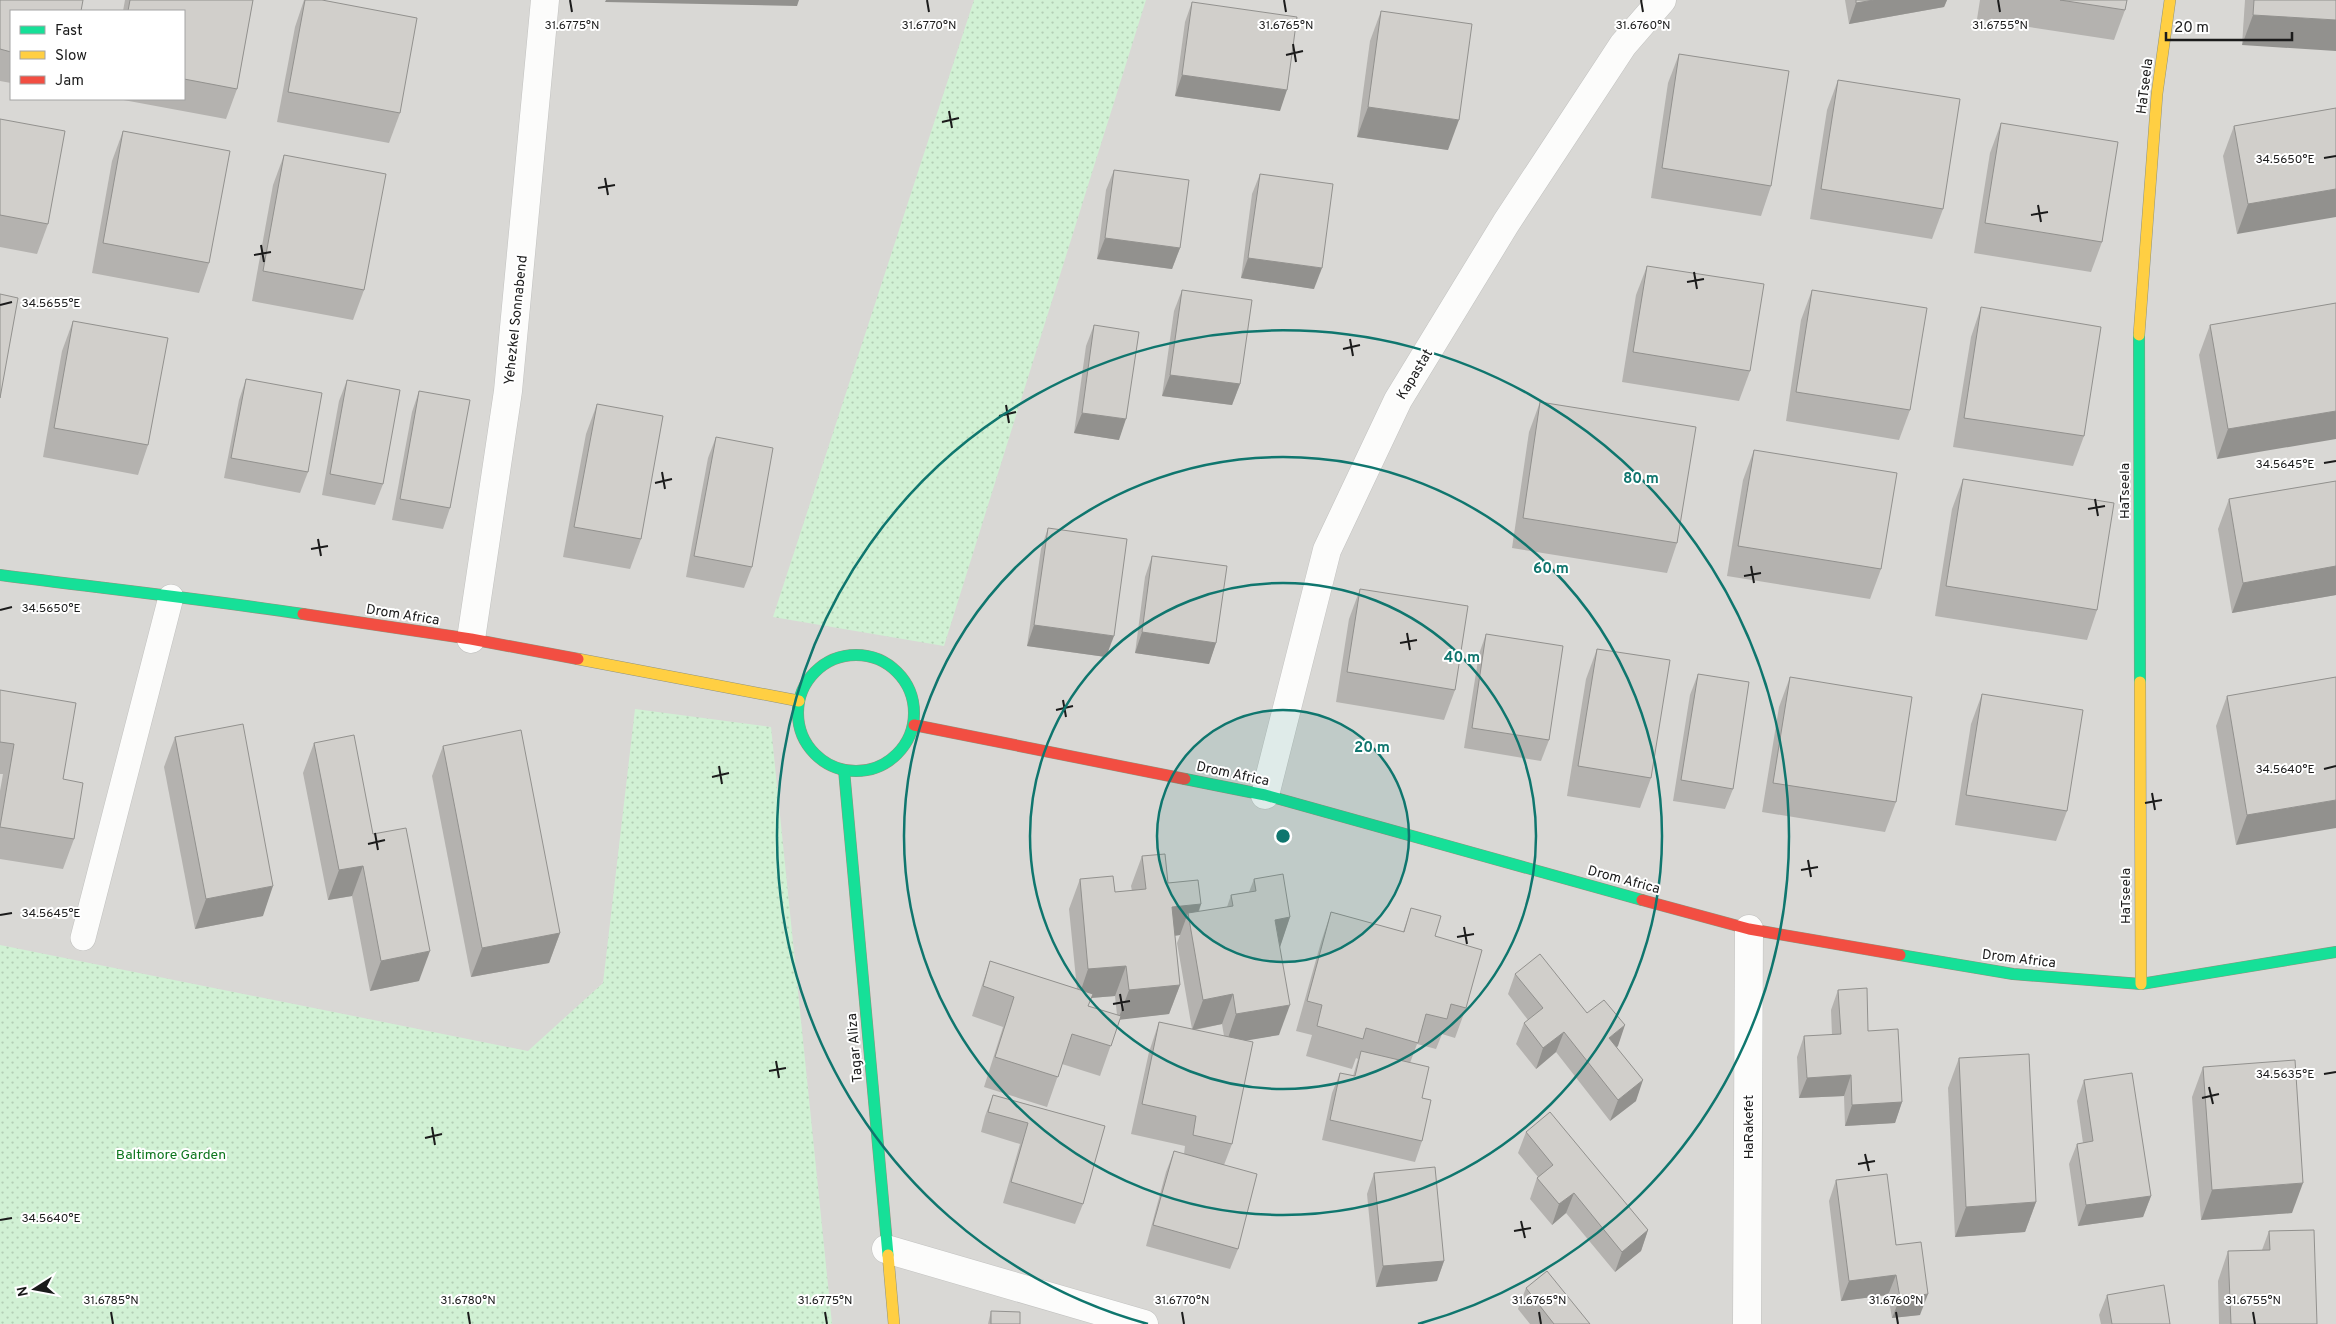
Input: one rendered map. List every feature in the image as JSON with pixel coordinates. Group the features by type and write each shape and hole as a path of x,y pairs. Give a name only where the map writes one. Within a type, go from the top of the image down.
{"street":[{"name":"Yehezkel Sonnabend","path":"471,639 508,391 545,0"},
{"name":"Kapastat","path":"1265,795 1326,550 1398,400 1511,214 1622,45 1662,0"},
{"name":"HaTseela","path":"2141,984 2138,324 2157,94 2170,0"},
{"name":"Drom Africa","path":"0,575 171,597 205,599 471,639 799,701"},
{"path":"850,654 868,655 886,661 900,673 910,688 915,706 914,725 900,752 888,762 874,769 844,770 827,764 813,752 803,737 798,719 799,701 805,684 816,669 832,659 850,654"},
{"name":"Drom Africa","path":"914,725 1265,795 1749,929 2013,974 2141,984 2336,952"},
{"name":"Tagar Aliza","path":"844,770 894,1324"},
{"name":"HaRakefet","path":"1746,1324 1749,929"},
{"path":"886,1249 1144,1324"}],"lane":[{"path":"83,938 171,597"}],"shaded area":[{"path":"0,0 2336,0 2336,1324 0,1324"}],"green space":[{"path":"974,0 1146,0 944,646 773,617"},
{"name":"Baltimore Garden","path":"635,709 771,727 832,1324 0,1324 0,945 528,1051 603,983"}],"building":[{"path":"0,0 83,0 81,10 10,10 10,52 0,49"},
{"path":"130,0 253,0 237,89 185,79 185,10 128,10"},
{"path":"305,0 322,0 417,18 400,113 288,92"},
{"path":"1856,0 1874,0 1856,3"},
{"path":"2060,0 2127,0 2125,10"},
{"path":"2254,0 2336,0 2336,20 2253,15"},
{"path":"1192,2 1297,17 1287,90 1182,75"},
{"path":"1381,11 1472,24 1459,120 1368,107"},
{"path":"1679,54 1789,71 1771,186 1662,168"},
{"path":"1838,80 1960,99 1943,209 1821,189"},
{"path":"2336,108 2336,189 2248,204 2234,126"},
{"path":"0,119 65,131 48,224 0,215"},
{"path":"2001,123 2118,142 2102,242 1985,223"},
{"path":"123,131 230,151 209,263 103,243"},
{"path":"284,155 386,174 364,290 263,271"},
{"path":"1114,170 1189,180 1180,248 1105,238"},
{"path":"1260,174 1333,184 1322,268 1248,258"},
{"path":"1647,266 1764,284 1750,371 1633,352"},
{"path":"1182,290 1252,300 1240,384 1170,375"},
{"path":"1812,290 1927,308 1910,410 1796,392"},
{"path":"0,294 18,298 0,398"},
{"path":"2336,303 2336,411 2228,429 2210,325"},
{"path":"1981,307 2101,327 2084,436 1964,418"},
{"path":"73,321 168,338 148,445 54,428"},
{"path":"1094,325 1139,332 1126,419 1082,413"},
{"path":"246,379 322,393 308,472 231,458"},
{"path":"347,380 400,390 383,484 330,474"},
{"path":"419,391 470,400 450,508 400,499"},
{"path":"1540,402 1696,427 1677,543 1523,518"},
{"path":"597,404 663,416 641,539 574,527"},
{"path":"716,437 773,448 752,567 694,556"},
{"path":"1754,450 1897,473 1881,569 1738,546"},
{"path":"1963,479 2114,503 2097,610 1946,586"},
{"path":"2336,481 2336,566 2243,583 2229,499"},
{"path":"1048,528 1127,539 1114,636 1034,625"},
{"path":"1152,556 1227,566 1216,643 1142,632"},
{"path":"1360,589 1468,606 1455,690 1347,672"},
{"path":"1486,634 1563,646 1549,740 1472,728"},
{"path":"1597,649 1670,660 1651,778 1578,766"},
{"path":"1698,674 1749,682 1733,789 1681,780"},
{"path":"1790,677 1912,697 1896,802 1773,783"},
{"path":"2336,677 2336,800 2247,815 2227,696"},
{"path":"0,690 76,703 63,779 83,783 74,839 0,827 14,744 0,742"},
{"path":"1982,694 2083,710 2067,811 1966,795"},
{"path":"243,724 273,886 206,899 175,737"},
{"path":"521,730 560,933 482,948 443,746"},
{"path":"354,735 373,834 406,828 430,951 381,961 363,866 339,870 314,743"},
{"path":"1165,854 1168,883 1198,880 1201,904 1172,907 1180,985 1129,990 1126,966 1088,969 1080,879 1113,876 1115,892 1146,889 1142,856"},
{"path":"1283,874 1290,917 1275,920 1290,1005 1236,1014 1233,994 1203,1000 1188,913 1233,906 1231,895 1256,891 1254,879"},
{"path":"1411,908 1441,916 1435,936 1482,950 1466,1008 1451,1004 1447,1019 1426,1014 1418,1043 1366,1028 1363,1039 1317,1026 1322,1005 1307,1001 1331,912 1404,932"},
{"path":"1540,954 1587,1013 1604,1000 1625,1025 1609,1038 1643,1080 1618,1100 1564,1032 1543,1048 1524,1023 1543,1008 1515,974"},
{"path":"990,961 1093,994 1088,1006 1121,1016 1111,1046 1072,1034 1058,1077 995,1057 1014,997 983,986"},
{"path":"1867,988 1868,1031 1898,1029 1902,1102 1852,1105 1851,1075 1807,1078 1804,1036 1841,1034 1838,990"},
{"path":"1159,1022 1253,1042 1232,1144 1193,1135 1196,1116 1142,1104"},
{"path":"1361,1051 1429,1067 1422,1098 1431,1100 1422,1141 1330,1120 1340,1073 1355,1076"},
{"path":"2029,1054 2036,1202 1966,1207 1959,1058"},
{"path":"2295,1060 2303,1183 2212,1190 2203,1067"},
{"path":"2132,1073 2151,1196 2086,1205 2077,1144 2093,1141 2084,1080"},
{"path":"993,1095 1105,1126 1083,1204 1011,1182 1028,1123 988,1112"},
{"path":"1550,1112 1648,1230 1622,1252 1574,1193 1559,1204 1537,1178 1553,1165 1526,1132"},
{"path":"1174,1151 1257,1174 1238,1249 1153,1225"},
{"path":"1435,1167 1444,1261 1383,1266 1374,1173"},
{"path":"1887,1174 1896,1245 1921,1242 1928,1294 1900,1298 1896,1275 1849,1281 1836,1180"},
{"path":"2314,1230 2317,1324 2231,1324 2228,1251 2270,1250 2269,1231"},
{"path":"1547,1271 1590,1324 1554,1324 1526,1288"},
{"path":"2164,1285 2170,1324 2112,1324 2107,1295"},
{"path":"991,1311 1020,1312 1020,1324 991,1324"}],"traffic: fast":[{"path":"2139,335 2140,682"},
{"path":"0,575 303,614"},
{"path":"856,655 878,659 888,664 897,672 905,681 910,691 914,713 910,735 905,745 897,754 888,762 878,767 856,771 834,767 824,762 815,754 807,745 802,735 798,713 802,691 807,681 815,672 824,664 834,659 856,655"},
{"path":"844,770 888,1255"},
{"path":"1185,779 1265,795 1642,900"},
{"path":"1900,955 2013,974 2141,984 2336,952"}],"traffic: slow":[{"path":"2139,335 2157,94 2170,0"},
{"path":"578,659 799,701"},
{"path":"2140,682 2141,984"},
{"path":"888,1255 894,1324"}],"traffic: jam":[{"path":"303,614 471,639 578,659"},
{"path":"914,725 1185,779"},
{"path":"1642,900 1749,929 1900,955"}]}
